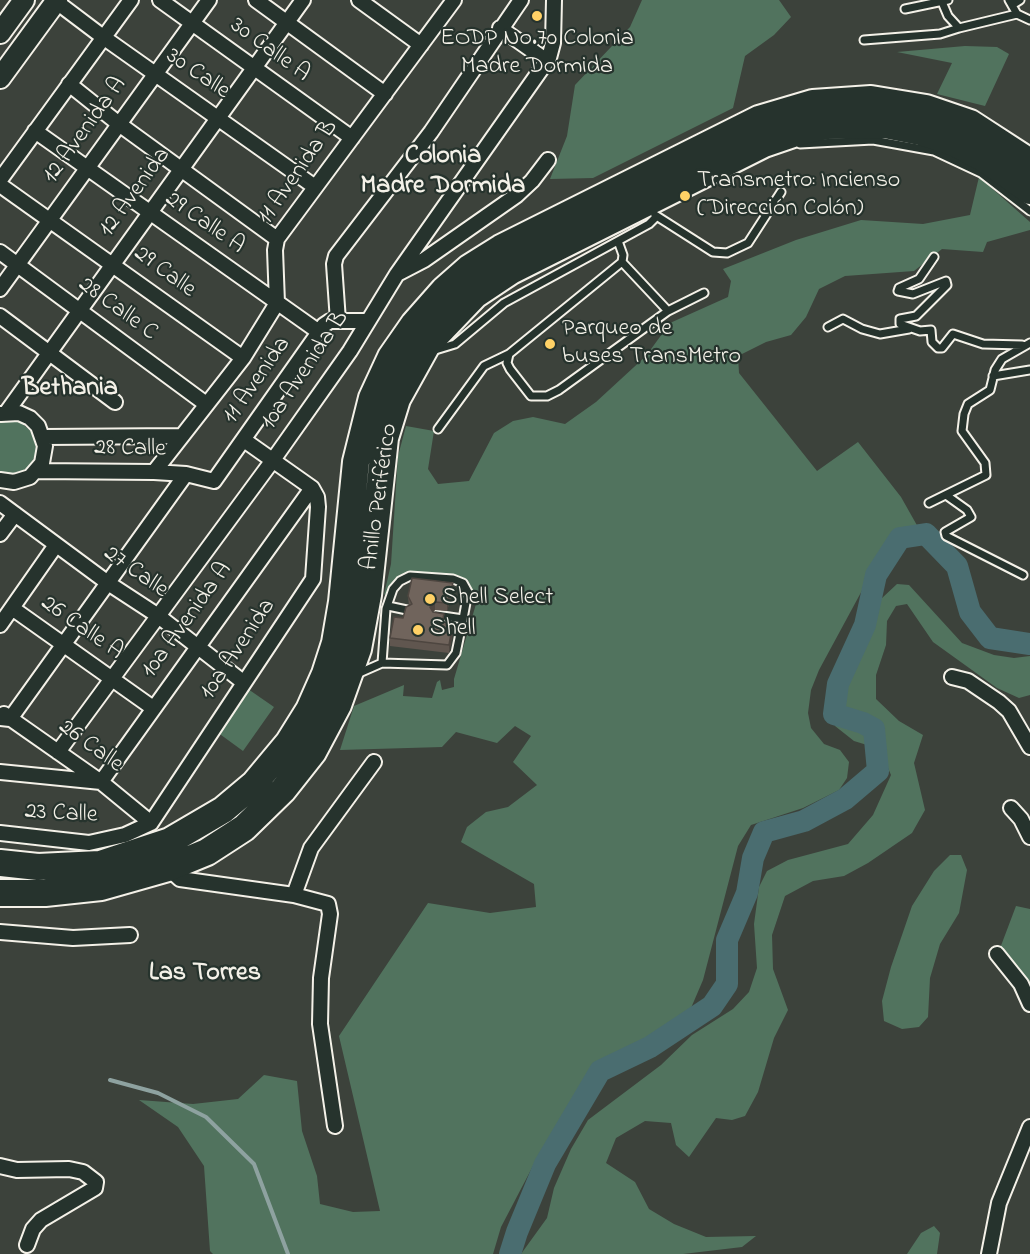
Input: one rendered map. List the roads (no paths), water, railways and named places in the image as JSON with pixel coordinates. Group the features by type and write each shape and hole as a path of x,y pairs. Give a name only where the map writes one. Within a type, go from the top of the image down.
{"highway":[{"name":"Anillo Periférico","path":"0,863 38,867 100,864 170,841 223,810 254,784 289,742 309,710 325,674 335,643 342,602 356,462 372,398 391,357 414,324 444,290 469,268 501,248 759,119 813,103 871,99 926,108 970,123 1030,162"},
{"name":"Anillo Periférico","path":"0,893 45,893 101,887 168,868 207,852 244,828 283,790 313,752 350,677 358,649 379,602 385,438 397,399 421,354 446,322 475,295 511,271 653,209 743,159 764,144 802,131 854,124 885,125 920,132 954,143 986,160 1030,191"}],"street":[{"path":"0,33 24,0"},
{"path":"0,78 56,0"},
{"name":"30 Calle","path":"56,0 103,37 219,116 315,187"},
{"path":"0,180 131,0"},
{"name":"30 Calle A","path":"160,0 352,138"},
{"name":"12 Avenida A","path":"0,289 209,0"},
{"path":"256,0 385,94"},
{"name":"12 Avenida","path":"2,411 49,353 303,0"},
{"path":"359,0 421,45"},
{"name":"11 Avenida B","path":"278,303 275,250 277,239 454,0"},
{"path":"367,321 338,321 334,264 336,256 431,132 521,0"},
{"name":"10a Avenida B","path":"58,752 273,460 350,351 397,274 547,61 552,50 554,0"},
{"path":"500,28 547,61"},
{"path":"69,84 119,124 277,239"},
{"name":"29 Calle A","path":"35,131 319,332"},
{"path":"397,274 424,260 517,195 532,181 548,160"},
{"name":"29 Calle","path":"0,185 243,358"},
{"name":"28 Calle C","path":"0,252 206,404"},
{"path":"154,472 243,358 278,303"},
{"path":"0,316 115,402"},
{"name":"11 Avenida","path":"219,476 319,332 330,321 338,321"},
{"path":"1,485 22,481 36,471 45,454 44,437 30,418 19,413 2,411"},
{"name":"28 Calle","path":"44,437 182,436"},
{"path":"244,440 312,488"},
{"name":"28 Calle","path":"36,471 186,474 207,482 214,481 219,476"},
{"path":"3,716 64,645 186,474"},
{"name":"10a Avenida A","path":"101,782 312,488"},
{"name":"10a Avenida","path":"151,823 313,579 318,507 312,488"},
{"name":"27 Calle","path":"0,503 108,583 157,615 243,682"},
{"path":"0,534 15,514"},
{"path":"0,625 56,544"},
{"name":"26 Calle A","path":"12,608 153,708"},
{"path":"952,677 968,681 999,702 1009,711 1030,747"},
{"name":"26 Calle","path":"3,716 101,782 151,823"},
{"path":"294,895 311,848 374,762"},
{"path":"0,772 101,782"},
{"path":"1011,808 1030,837"},
{"name":"23 Calle","path":"0,834 89,843 108,840 151,823"},
{"path":"168,868 180,879 294,895 328,904 330,914 321,978 320,1024 335,1126"},
{"path":"0,932 73,938 130,935"},
{"path":"997,954 1021,984 1030,1004"},
{"path":"989,1254 999,1203 1030,1127"},
{"path":"0,1166 16,1170 69,1169 83,1172 96,1182 95,1188 41,1220 33,1229 27,1245"}],"lane":[{"path":"1020,0 1010,2 1017,14 1030,20"},
{"path":"905,9 945,1 948,16 959,28"},
{"path":"864,40 940,34 1017,14"},
{"path":"794,146 835,140 873,140 934,151 981,173 1030,211"},
{"path":"421,354 455,344 504,303 649,224 653,209 713,252 728,253 748,243 780,192"},
{"path":"438,429 484,366 509,354 622,262 623,255 618,241"},
{"path":"910,328 900,324 900,320 916,316 948,283 944,282 913,294 898,289 919,279 934,257"},
{"path":"622,262 668,311"},
{"path":"509,354 507,363 510,369 531,396 547,396 668,311 704,293"},
{"path":"828,327 843,320 862,329 880,333 910,328 931,330 932,342 938,348 942,348 953,334 983,344 1026,344"},
{"path":"929,503 986,475 984,463 962,431 968,404 990,390 993,376 1002,359 1026,344"},
{"path":"993,376 1030,370"},
{"path":"946,495 967,510 971,517 945,532 946,536 1023,575"},
{"path":"350,677 382,663 447,665 456,653 463,619 468,592 463,583 453,579 410,576 400,581 379,602 382,663"},
{"path":"379,602 407,610"},
{"path":"436,615 463,619"}],"waterway":[{"path":"510,1254 545,1164 600,1071 650,1047 712,1006 727,984 727,940 747,893 753,858 764,832 804,821 845,799 878,771 874,729 834,714 838,684 865,625 876,575 900,538 926,534 957,566 970,612 990,638 1030,644"},
{"path":"110,1080 158,1093 206,1117 254,1164 288,1254"}],"place":[{"name":"EODP No.70 Colonia Madre Dormida","path":"537,16"},
{"name":"Transmetro: Incienso (Dirección Colón)","path":"685,196"},
{"name":"Parqueo de buses TransMetro","path":"550,344"},
{"name":"Shell Select","path":"430,599"},
{"name":"Shell","path":"418,630"}],"district":[{"name":"Colonia Madre Dormida","path":"443,173"},
{"name":"Bethania","path":"70,390"},
{"name":"Las Torres","path":"205,975"}]}
